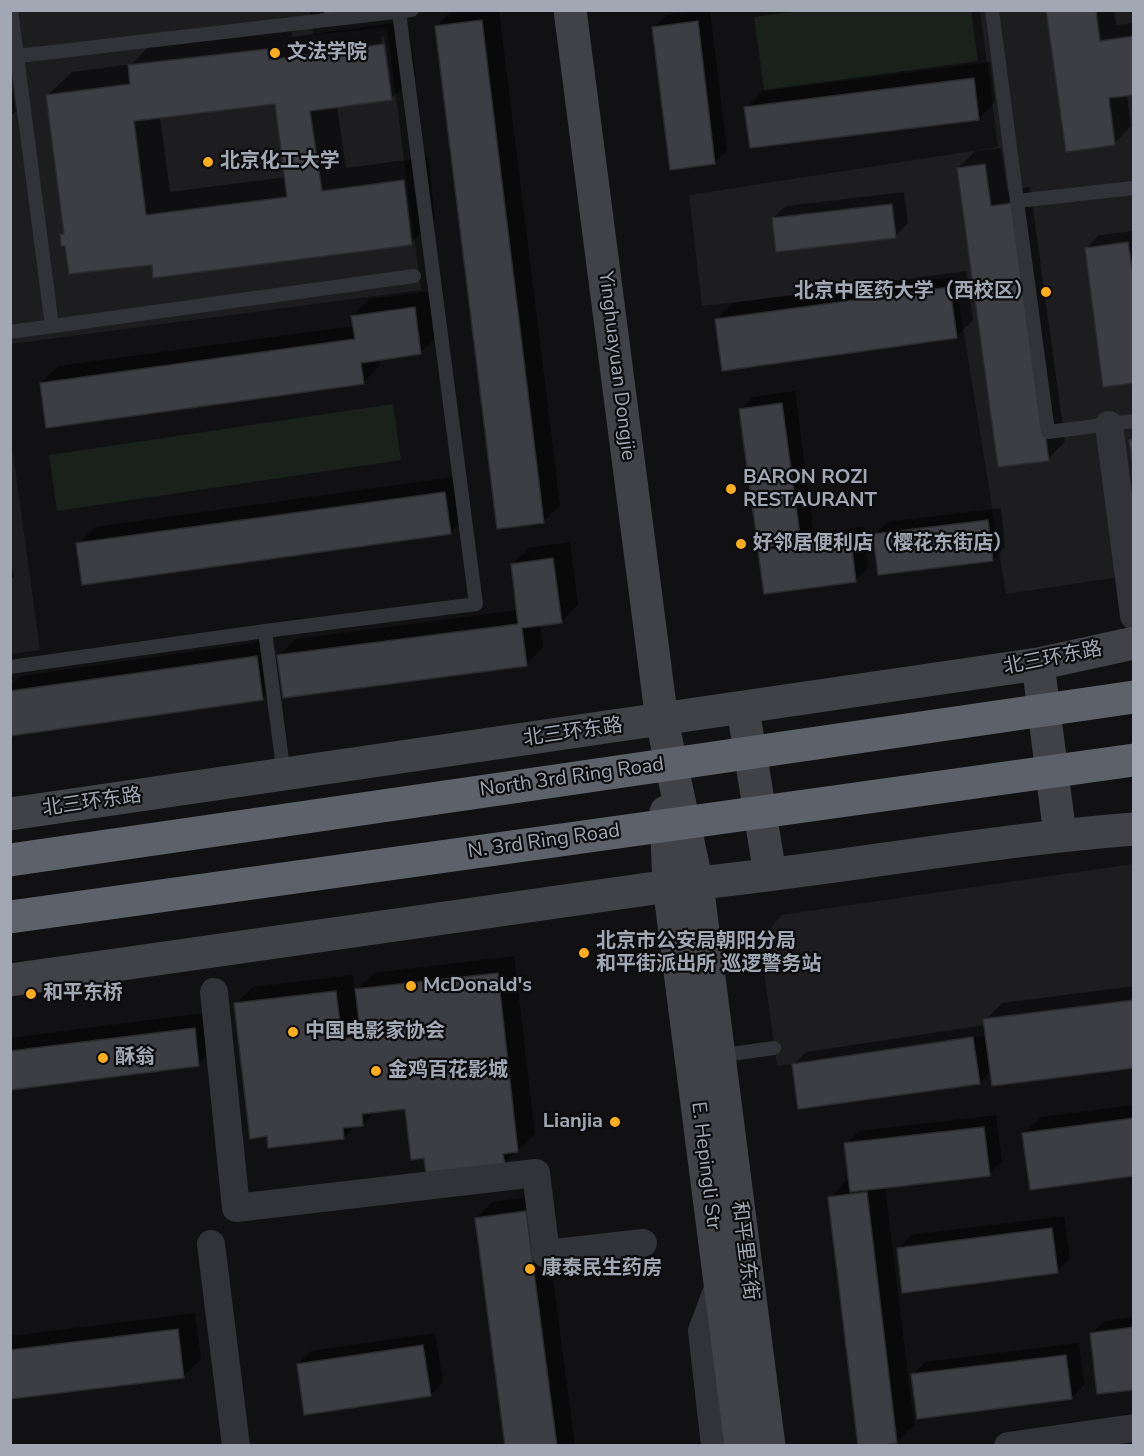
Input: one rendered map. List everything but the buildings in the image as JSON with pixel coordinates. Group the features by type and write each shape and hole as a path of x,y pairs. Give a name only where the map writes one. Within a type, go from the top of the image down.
{"highway":[{"name":"North 3rd Ring Road","path":"10,861 1128,696"},
{"path":"1078,768 1134,760"},
{"path":"1078,768 1134,766"},
{"name":"N. 3rd Ring Road","path":"10,917 1078,768"}],"street":[{"name":"Yinghuayuan Dongjie","path":"570,10 683,885"},
{"path":"1121,423 1134,616"},
{"name":"北三环东路","path":"10,814 743,709 1038,664 1134,643"},
{"path":"1038,664 1060,835"},
{"path":"743,709 771,874"},
{"path":"10,980 683,885 1060,835 1134,829"},
{"name":"E. Hepingli Str","path":"683,885 705,1058 720,1283 741,1446"},
{"path":"214,992 236,1208 536,1173 546,1254 642,1243"},
{"name":"和平里东街","path":"705,1058 769,1446"},
{"path":"211,1244 236,1446"},
{"path":"715,1446 702,1331 720,1283"},
{"path":"1008,1446 1134,1428"}],"lane":[{"path":"11,10 14,57 52,326"},
{"path":"992,10 1048,432 1121,423"},
{"path":"10,667 476,604 405,11 14,57"},
{"path":"1017,201 1134,188"},
{"path":"10,332 414,276"},
{"path":"265,631 284,775"},
{"path":"705,1058 774,1048"}],"shaded area":[{"name":"北京化工大学","path":"310,10 313,35 387,27 421,290 11,344 10,11"},
{"path":"800,11 971,11 978,61 764,90 754,17"},
{"name":"北京中医药大学（西校区）","path":"980,11 1133,11 1133,575 1006,594 955,277 702,306 689,195 998,147"},
{"path":"393,404 401,460 57,511 49,455"},
{"path":"11,438 40,650 10,654"},
{"path":"1133,864 1133,1000 984,1019 985,1036 777,1066 760,942 781,915"}],"place":[{"name":"文法学院","path":"275,53"},
{"name":"北京化工大学","path":"208,162"},
{"name":"北京中医药大学（西校区）","path":"1046,292"},
{"name":"BARON ROZI RESTAURANT","path":"731,489"},
{"name":"好邻居便利店（樱花东街店）","path":"741,544"},
{"name":"北京市公安局朝阳分局 和平街派出所 巡逻警务站","path":"584,953"},
{"name":"McDonald's","path":"411,986"},
{"name":"和平东桥","path":"31,994"},
{"name":"中国电影家协会","path":"293,1032"},
{"name":"酥翁","path":"103,1058"},
{"name":"金鸡百花影城","path":"376,1071"},
{"name":"Lianjia","path":"615,1122"},
{"name":"康泰民生药房","path":"530,1269"}]}
